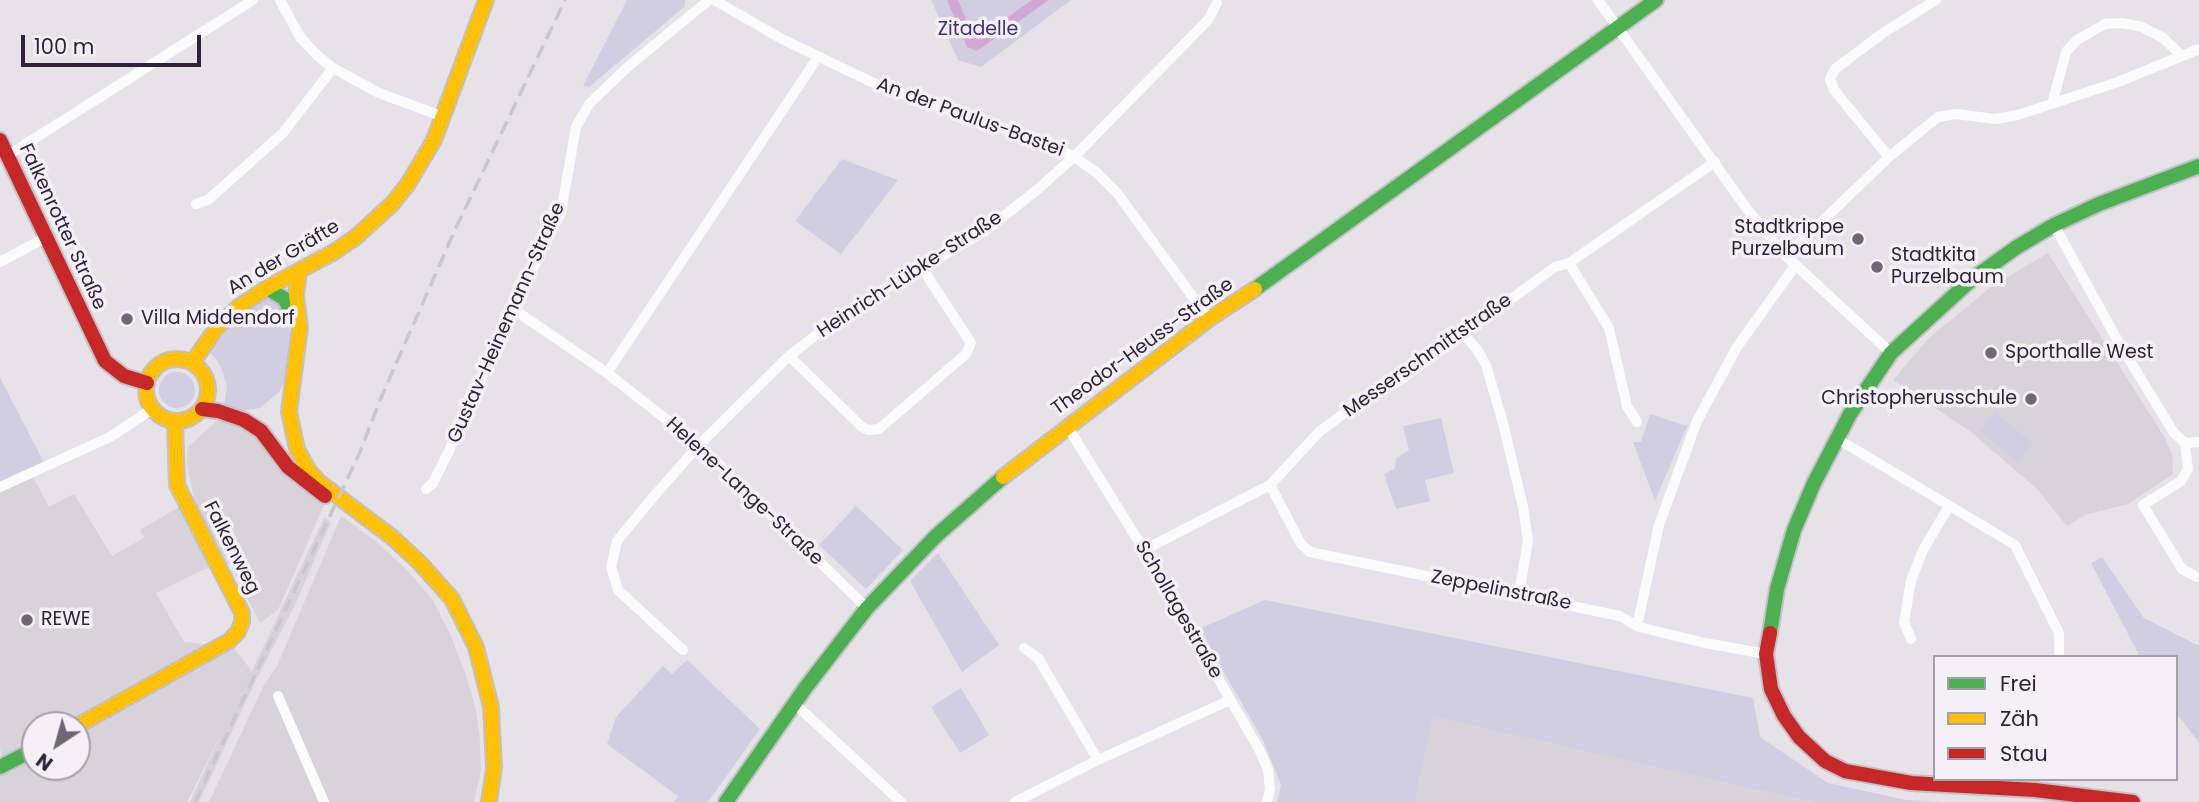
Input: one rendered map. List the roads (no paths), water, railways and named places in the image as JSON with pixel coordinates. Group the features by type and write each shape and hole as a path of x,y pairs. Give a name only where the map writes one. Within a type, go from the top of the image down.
{"street":[{"path":"7,156 253,0"},
{"path":"279,0 300,37 333,68 379,93 444,117"},
{"name":"An der Gräfte","path":"192,363 223,321 237,308 356,237 393,203 422,162 444,117 486,0"},
{"name":"An der Paulus-Bastei","path":"712,0 818,57 882,87 1047,143 1074,157 1096,172 1117,193 1209,319"},
{"name":"Gustav-Heinemann-Straße","path":"426,489 433,483 448,453 513,309 561,212 576,127 589,104 691,12 712,0"},
{"path":"1598,0 1747,209 1795,266 1891,354"},
{"name":"Theodor-Heuss-Straße","path":"726,802 794,704 867,608 936,536 983,493 1209,319 1268,280 1656,0"},
{"path":"1889,157 1834,90 1830,79 1835,69 1883,33 1936,0"},
{"name":"Heinrich-Lübke-Straße","path":"683,650 618,590 611,567 617,541 699,445 789,356 850,309 984,232 1074,157 1208,20 1217,3"},
{"path":"2052,104 2066,52 2077,40 2105,24 2122,23 2142,27 2163,38 2181,55"},
{"path":"1786,256 1889,157 1938,117 1956,114 1995,119 2119,82 2199,49"},
{"path":"607,373 818,57"},
{"path":"196,204 208,201 283,133 333,68"},
{"name":"Falkenrotter Straße","path":"0,140 105,361 124,376 147,383"},
{"name":"Messerschmittstraße","path":"1144,550 1270,485 1320,431 1353,407 1399,381 1555,267 1569,263 1715,162"},
{"path":"2133,802 2048,791 1911,783 1846,771 1830,765 1799,737 1784,716 1771,689 1766,654 1777,589 1794,530 1836,438 1891,354 1972,279 2053,225 2099,204 2199,166"},
{"path":"2053,225 2118,341 2174,433 2185,443 2188,469 2181,481 2143,505 2182,569 2197,578"},
{"path":"0,262 46,238"},
{"path":"1569,263 1609,328 1627,406 1637,422"},
{"path":"1637,626 1659,525 1697,421 1737,347 1795,266"},
{"path":"789,356 860,426 868,430 879,429 966,354 971,343 922,268"},
{"path":"299,272 296,295 300,327 289,412 297,449 309,471 319,482 393,538 452,599 476,647 491,707 494,768 489,802"},
{"path":"267,288 285,299 293,317 298,344"},
{"name":"Helene-Lange-Straße","path":"513,309 607,373 699,445 867,608"},
{"path":"1464,334 1486,365 1523,507 1528,541 1519,594"},
{"path":"174,359 192,363 206,379 207,400 202,409 194,416 175,422 159,415 148,401 147,383 156,367 174,359"},
{"path":"0,486 110,437 152,409"},
{"path":"202,409 218,411 244,420 261,431 298,477 358,513"},
{"name":"Falkenweg","path":"91,718 229,640 238,632 242,622 242,613 177,485 175,422"},
{"name":"Schollagestraße","path":"1067,426 1144,550 1261,751 1268,770 1270,789 1267,802"},
{"path":"1836,438 2015,545 2059,633 2059,655"},
{"path":"2185,443 2199,442"},
{"name":"Zeppelinstraße","path":"1270,485 1301,544 1310,552 1620,616 1637,626 1705,643 1766,654"},
{"path":"1911,639 1904,622 1911,581 1922,552 1950,506"},
{"path":"1024,648 1038,658 1098,760"},
{"path":"278,696 324,802"},
{"path":"1022,801 1098,760 1230,700"},
{"path":"794,704 901,802"},
{"path":"0,767 21,757"}],"railway":[{"path":"195,802 360,452 455,230 565,0"}],"place":[{"name":"Stadtkrippe Purzelbaum","path":"1858,239"},
{"name":"Stadtkita Purzelbaum","path":"1877,267"},
{"name":"Villa Middendorf","path":"127,319"},
{"name":"Sporthalle West","path":"1991,353"},
{"name":"Christopherusschule","path":"2031,399"},
{"name":"REWE","path":"27,620"}],"park label":[{"name":"Zitadelle","path":"978,30"}]}
